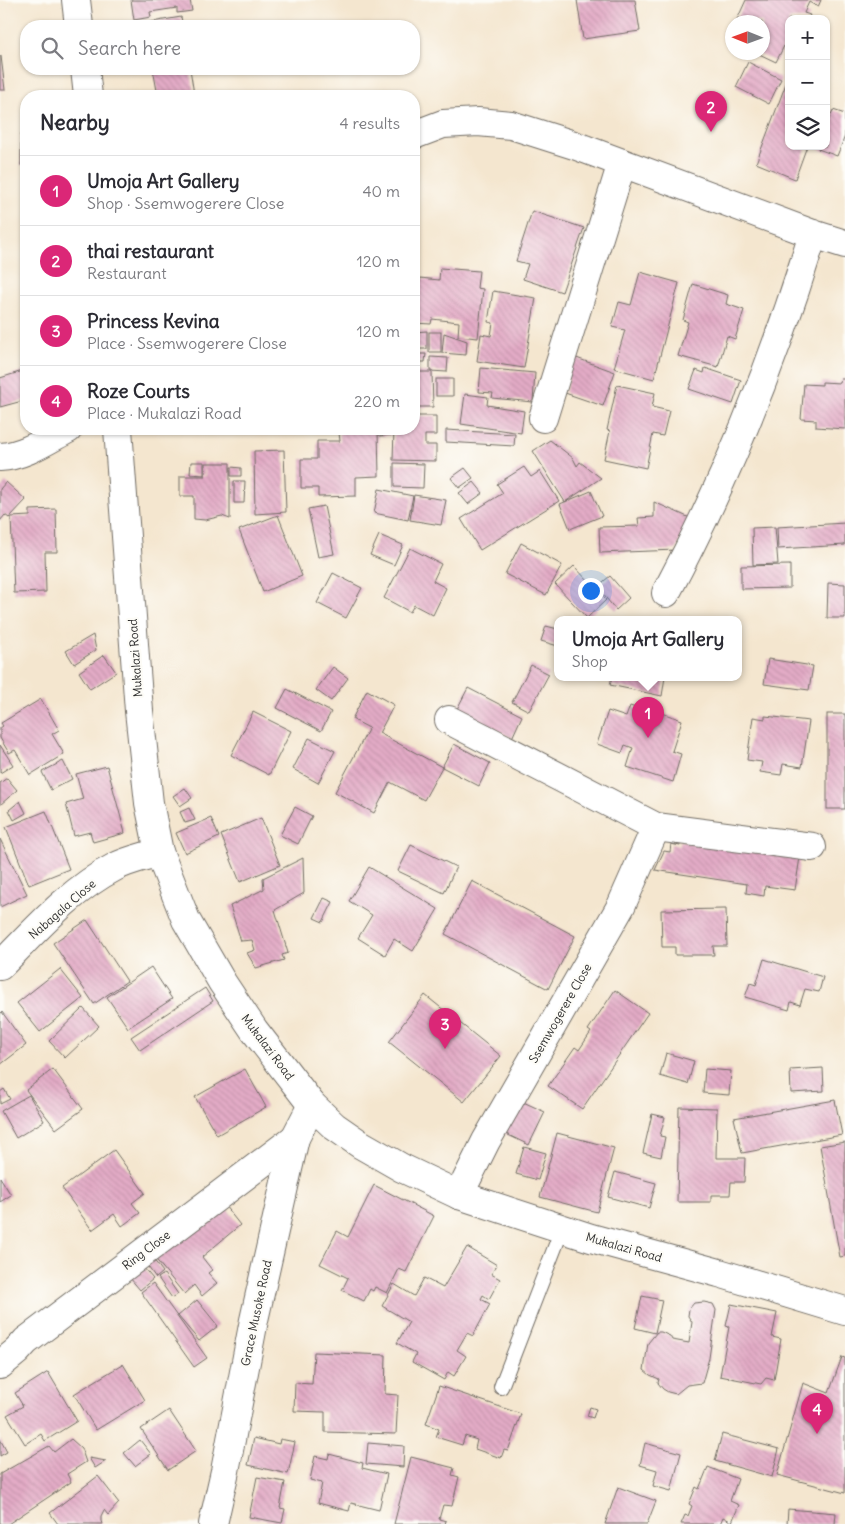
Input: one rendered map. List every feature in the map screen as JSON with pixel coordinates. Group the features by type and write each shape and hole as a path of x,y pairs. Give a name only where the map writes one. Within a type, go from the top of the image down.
{"street":[{"path":"76,0 78,20"},
{"path":"86,75 87,90"},
{"path":"420,133 443,124 478,122 511,125 574,145 813,234 845,244"},
{"path":"543,418 622,163"},
{"path":"666,593 690,548 745,427 797,288 813,234"},
{"path":"0,458 10,457 25,451 56,435"},
{"name":"Mukalazi Road","path":"118,435 139,711 149,803 159,852 186,920 222,982 254,1030 312,1105 334,1126 360,1144 402,1168 459,1195 562,1229 845,1311"},
{"path":"448,720 656,827 812,847"},
{"name":"Ssemwogerere Close","path":"459,1195 486,1141 621,906 656,827"},
{"name":"Nabagala Close","path":"0,966 84,887 115,867 159,852"},
{"name":"Grace Musoke Road","path":"213,1524 226,1471 254,1320 295,1138 312,1105"},
{"name":"Ring Close","path":"0,1365 41,1329 295,1138"}],"lane":[{"path":"501,1387 562,1229"}],"building":[{"path":"131,0 190,0 192,11 177,13 177,8 150,12 151,17 134,20"},
{"path":"577,0 635,0 640,31 583,39"},
{"path":"746,0 821,0 818,7 809,2 804,13 810,15 785,15 785,46 776,62 770,59 770,15 739,15"},
{"path":"181,17 182,20 164,20"},
{"path":"1,56 5,90 0,90"},
{"path":"748,62 781,79 769,104 736,87"},
{"path":"154,75 191,75 193,90 157,90"},
{"path":"785,86 785,150 806,150 795,179 756,163"},
{"path":"833,110 845,114 845,136 837,156 821,150 830,150 830,117"},
{"path":"532,211 584,228 562,292 523,279 528,264 516,261"},
{"path":"440,268 479,271 477,288 483,289 478,338 458,336 459,322 432,319 431,324 420,323 420,278 439,280"},
{"path":"640,272 679,283 654,379 614,368 625,330 612,327 619,302 631,305"},
{"path":"693,284 728,295 726,304 744,310 735,339 727,336 718,367 678,356 688,322 683,320"},
{"path":"493,291 536,298 524,368 477,361 481,334 491,336 493,323 488,322"},
{"path":"427,331 427,349 420,349 420,332"},
{"path":"429,332 441,332 441,352 429,352"},
{"path":"444,333 467,341 466,355 442,353"},
{"path":"420,354 426,354 425,362 420,362"},
{"path":"571,356 615,372 603,406 565,393 569,379 563,377"},
{"path":"430,357 448,358 447,372 430,371"},
{"path":"481,368 535,373 533,402 492,398 493,393 479,392"},
{"path":"705,368 741,380 733,404 689,389 696,370 704,373"},
{"path":"20,372 20,402 0,407 0,378"},
{"path":"420,372 432,372 433,407 420,407"},
{"path":"436,379 453,379 453,396 436,396"},
{"path":"841,379 845,379 845,429 816,427 816,420 801,419 804,384 840,383"},
{"path":"617,385 655,393 652,407 669,411 663,436 653,434 646,468 604,459 610,431 607,430"},
{"path":"465,394 488,397 487,405 524,411 521,433 461,424"},
{"path":"420,416 436,416 436,435 425,435 425,445 436,445 436,461 393,460 394,435 420,435"},
{"path":"446,430 515,434 514,446 446,442"},
{"path":"339,435 378,435 379,476 356,477 356,496 318,497 318,488 301,488 301,459 317,459 317,441 340,441"},
{"path":"550,440 573,458 577,466 580,462 601,478 565,502 533,451"},
{"path":"284,450 286,512 255,514 254,451"},
{"path":"191,462 204,462 204,475 190,474"},
{"path":"205,463 230,463 230,519 222,516 205,520 194,519 194,496 180,496 180,476 205,476"},
{"path":"394,463 424,464 423,488 394,487"},
{"path":"231,467 241,468 241,476 231,476"},
{"path":"524,467 531,477 540,471 559,501 480,550 461,519 503,493 497,484"},
{"path":"465,468 473,478 459,488 451,478"},
{"path":"234,481 245,481 244,503 234,503"},
{"path":"6,482 26,500 9,518 5,515 0,521 0,489"},
{"path":"474,482 483,493 468,504 459,493"},
{"path":"379,489 413,496 408,520 374,513"},
{"path":"591,491 602,516 570,529 560,504"},
{"path":"414,495 446,500 441,525 410,520"},
{"path":"654,502 690,518 676,550 600,553 599,527 639,526 638,518 654,517"},
{"path":"324,506 334,554 318,557 308,509"},
{"path":"56,509 57,552 45,552 46,592 14,593 11,517 30,516 30,510"},
{"path":"278,515 302,576 263,592 239,530"},
{"path":"845,523 845,545 778,549 777,527"},
{"path":"775,527 778,564 753,565 752,528"},
{"path":"379,535 403,545 394,565 370,555"},
{"path":"521,543 562,565 546,595 505,574"},
{"path":"410,548 441,564 433,581 446,588 433,615 414,605 410,612 384,598"},
{"path":"790,565 790,588 741,589 741,566"},
{"path":"574,566 606,600 589,616 585,616 555,584"},
{"path":"333,573 362,588 346,618 317,603"},
{"path":"610,576 629,598 616,610 597,587"},
{"path":"828,583 845,584 845,618 827,618"},
{"path":"546,626 554,628 554,645 541,641"},
{"path":"93,635 96,650 74,664 66,651"},
{"path":"104,655 116,672 90,689 79,672"},
{"path":"768,659 813,666 809,690 764,684"},
{"path":"531,665 549,674 529,711 512,702"},
{"path":"333,667 348,678 331,701 316,690"},
{"path":"611,681 664,681 662,696 610,685"},
{"path":"468,688 522,716 512,738 457,709"},
{"path":"287,689 331,712 321,731 277,708"},
{"path":"367,690 394,705 379,733 442,767 424,800 390,782 374,813 335,792 369,728 352,719"},
{"path":"41,699 59,730 52,734 64,754 30,775 15,750 9,753 0,738 0,728 3,726 1,723"},
{"path":"630,706 652,714 653,710 682,720 672,751 681,754 673,782 627,767 633,748 625,745 622,753 597,744 608,711 626,717"},
{"path":"253,712 291,731 269,775 231,755"},
{"path":"827,714 845,714 845,809 827,809"},
{"path":"765,716 809,721 802,767 783,764 781,775 760,772 762,762 747,760 753,717 765,719"},
{"path":"309,738 335,751 318,783 293,769"},
{"path":"454,744 490,763 479,786 442,767"},
{"path":"0,745 13,765 0,773"},
{"path":"63,761 72,779 51,790 42,772"},
{"path":"107,766 125,833 93,842 90,832 74,836 66,804 83,799 76,774"},
{"path":"7,778 17,790 0,805 0,783"},
{"path":"185,788 192,798 180,806 173,796"},
{"path":"20,801 26,813 14,820 9,810"},
{"path":"295,807 312,816 298,844 280,835"},
{"path":"189,808 195,820 185,823 180,812"},
{"path":"46,811 69,869 29,885 6,827"},
{"path":"211,818 219,837 185,853 176,833"},
{"path":"261,818 280,865 240,882 221,835"},
{"path":"0,839 27,894 0,907"},
{"path":"680,841 800,857 795,890 765,886 764,896 746,893 747,884 655,870 664,851 670,852 671,844 680,846"},
{"path":"411,845 456,867 444,893 398,871"},
{"path":"303,858 304,893 275,910 288,953 282,955 284,960 256,968 247,953 255,950 252,940 241,941 230,906 264,889 263,878"},
{"path":"369,867 438,909 413,951 394,939 385,955 358,938 372,915 349,901"},
{"path":"472,881 575,936 548,989 445,934"},
{"path":"324,898 333,902 323,922 314,918"},
{"path":"726,909 727,946 713,946 714,955 675,955 675,947 662,947 661,910"},
{"path":"87,920 127,981 94,1004 53,943"},
{"path":"764,959 823,977 819,992 805,989 800,1005 791,1002 789,1010 745,997 750,983 756,985"},
{"path":"151,967 172,999 128,1028 107,997"},
{"path":"60,969 83,998 40,1032 17,1003"},
{"path":"205,988 213,1001 140,1050 131,1037"},
{"path":"615,990 648,1013 582,1109 548,1086 575,1047 579,1050 591,1032 588,1030"},
{"path":"425,995 501,1056 464,1102 389,1042"},
{"path":"83,1008 99,1026 65,1058 49,1041"},
{"path":"2,1012 26,1045 0,1065 0,1014"},
{"path":"666,1053 694,1061 688,1084 660,1076"},
{"path":"823,1068 824,1091 791,1093 790,1070"},
{"path":"53,1069 83,1109 56,1129 26,1090"},
{"path":"245,1069 266,1107 217,1135 195,1097"},
{"path":"705,1069 731,1071 729,1095 703,1093"},
{"path":"4,1089 10,1099 0,1104 0,1092"},
{"path":"29,1095 44,1121 16,1138 1,1111"},
{"path":"519,1100 545,1112 529,1145 504,1133"},
{"path":"835,1100 842,1135 742,1153 734,1118"},
{"path":"679,1107 717,1108 716,1158 745,1158 744,1182 731,1182 730,1195 711,1195 711,1202 677,1202"},
{"path":"652,1114 665,1117 660,1136 665,1137 661,1157 643,1153"},
{"path":"557,1133 614,1148 597,1212 540,1197"},
{"path":"845,1142 845,1256 840,1257 820,1146"},
{"path":"524,1147 546,1153 538,1180 516,1174"},
{"path":"114,1150 145,1193 132,1203 140,1213 122,1226 114,1214 92,1230 62,1188"},
{"path":"615,1172 656,1183 649,1208 608,1197"},
{"path":"0,1177 11,1195 0,1202"},
{"path":"374,1185 434,1216 406,1272 399,1269 387,1293 375,1287 373,1291 370,1289 364,1301 342,1290 348,1278 320,1264 337,1231 348,1237"},
{"path":"221,1201 240,1225 202,1257 212,1270 208,1273 217,1283 202,1296 194,1285 184,1294 154,1257"},
{"path":"467,1247 497,1265 491,1274 500,1279 489,1299 483,1295 481,1299 490,1304 473,1336 467,1333 457,1350 466,1356 454,1376 448,1372 444,1380 412,1362 416,1354 397,1343 409,1322 382,1306 394,1284 414,1296 424,1278 443,1288"},
{"path":"153,1259 163,1272 156,1278 146,1264"},
{"path":"143,1267 153,1279 140,1290 130,1278"},
{"path":"164,1274 178,1294 172,1298 158,1278"},
{"path":"153,1283 207,1358 194,1367 141,1292"},
{"path":"642,1296 662,1300 655,1333 635,1328"},
{"path":"197,1300 218,1326 199,1341 178,1316"},
{"path":"704,1302 713,1304 716,1310 709,1358 702,1383 687,1385 676,1394 668,1392 658,1383 659,1379 644,1370 648,1343 657,1332 661,1332 670,1336 672,1340 689,1343 692,1322 688,1316 689,1309 694,1303"},
{"path":"731,1304 777,1313 772,1337 781,1339 774,1380 766,1378 761,1384 720,1376 729,1327 726,1326"},
{"path":"314,1352 386,1355 385,1394 398,1395 396,1434 325,1432 325,1412 294,1411 295,1383 312,1384"},
{"path":"842,1357 845,1358 845,1493 777,1475 803,1383 829,1393"},
{"path":"123,1364 145,1400 96,1430 74,1394"},
{"path":"48,1372 77,1421 45,1441 41,1434 25,1444 7,1415 23,1406 15,1393"},
{"path":"439,1386 521,1414 508,1451 504,1450 501,1458 475,1449 477,1440 465,1436 462,1445 436,1437 439,1429 426,1424"},
{"path":"590,1407 596,1409 593,1418 587,1416"},
{"path":"169,1410 196,1451 168,1470 141,1429"},
{"path":"722,1434 779,1449 772,1477 715,1461"},
{"path":"254,1438 279,1444 280,1439 295,1442 288,1474 248,1465"},
{"path":"0,1439 7,1452 0,1456"},
{"path":"71,1439 81,1448 86,1462 67,1474 71,1482 8,1524 0,1524 0,1474 49,1446 54,1452"},
{"path":"140,1440 151,1454 135,1466 124,1453"},
{"path":"368,1443 404,1446 403,1467 366,1464"},
{"path":"645,1443 681,1453 671,1491 653,1486 657,1470 640,1465"},
{"path":"329,1454 363,1463 362,1468 387,1474 379,1510 351,1503 349,1511 318,1503 322,1483 310,1480 315,1456 328,1459"},
{"path":"411,1457 454,1468 452,1475 459,1477 452,1506 443,1505 439,1519 446,1521 445,1524 394,1524"},
{"path":"89,1458 106,1461 95,1468"},
{"path":"708,1467 738,1479 730,1501 739,1505 732,1522 723,1517 720,1524 681,1524 685,1515 688,1516 692,1506 689,1504 696,1487 699,1489"},
{"path":"98,1476 119,1503 108,1515 104,1510 101,1516 102,1524 58,1524 50,1513"},
{"path":"257,1477 285,1482 280,1508 285,1509 282,1523 249,1517"},
{"path":"618,1487 656,1501 647,1524 605,1524"},
{"path":"788,1509 836,1513 835,1524 787,1524"}],"place":[{"name":"thai restaurant","path":"711,132"},
{"name":"Umoja Art Gallery","path":"648,738"},
{"name":"Princess Kevina","path":"445,1049"},
{"name":"Roze Courts","path":"817,1434"}]}
